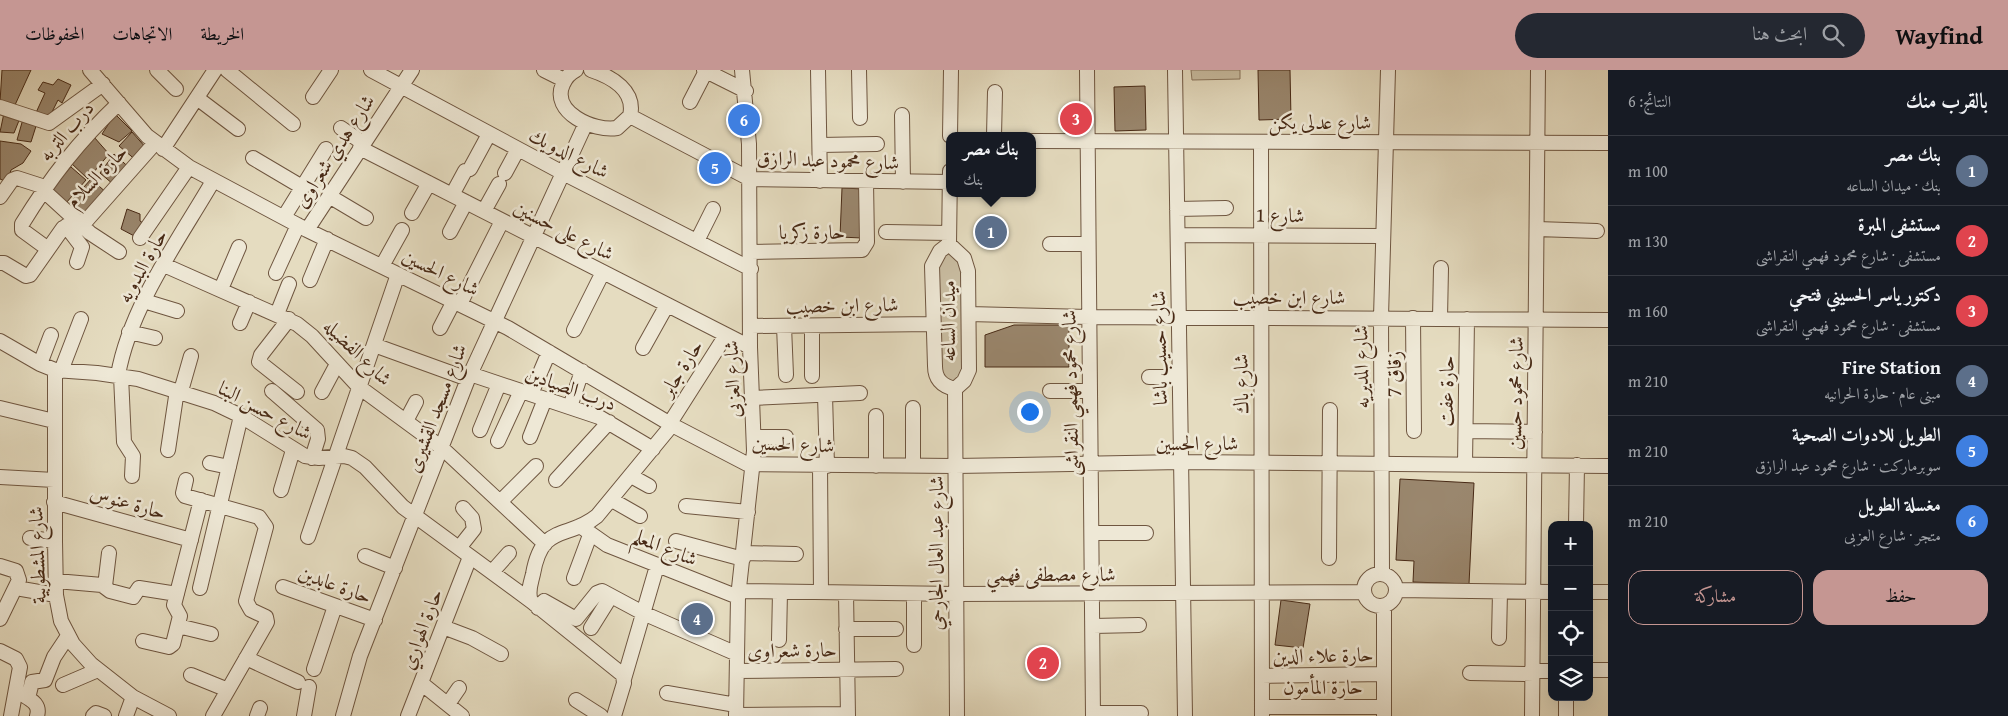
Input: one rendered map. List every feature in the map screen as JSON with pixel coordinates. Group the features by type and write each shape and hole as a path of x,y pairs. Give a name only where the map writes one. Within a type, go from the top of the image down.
{"street":[{"name":"شارع الحسين","path":"90,70 159,146 189,167 284,218 493,320 671,424 741,462 753,465 876,466 1181,462 1608,466"},
{"path":"158,70 176,89"},
{"name":"حارة السلام","path":"0,263 28,276 48,249 73,225 86,220 159,146 197,98 215,70"},
{"path":"227,70 293,124"},
{"path":"313,97 331,70"},
{"name":"شارع الدويك","path":"371,70 563,173 751,269"},
{"name":"شارع هدي شعراوى","path":"276,273 303,227 329,196 412,70"},
{"path":"544,70 564,80"},
{"path":"576,70 570,73 564,80 560,89 562,103 571,114 586,122 608,130 617,128 630,116 630,97 615,75 591,70"},
{"path":"690,102 705,70 746,91"},
{"name":"شارع العزبى","path":"736,712 738,594 753,465 754,437 750,347 750,179 746,91 742,70"},
{"path":"818,70 820,181"},
{"path":"859,70 860,118"},
{"path":"950,132 951,70"},
{"name":"شارع محمود فهمي النقراشى","path":"1088,70 1087,142 1093,533 1093,714"},
{"name":"شارع حسيب باشا","path":"1174,70 1185,716"},
{"name":"شارع المديريه","path":"1382,574 1381,317 1384,142 1388,70"},
{"name":"شارع محمود حسين","path":"1532,716 1538,70"},
{"path":"0,108 49,123 103,84"},
{"path":"994,132 995,92"},
{"path":"197,98 238,129"},
{"name":"درب التربه","path":"48,249 22,230 22,224 44,189 77,144 119,103"},
{"path":"902,115 903,182"},
{"name":"شارع محمود عبد الرازق","path":"630,116 750,179 946,182"},
{"name":"شارع مسجد القشيرى","path":"343,716 358,664 469,376 493,320 586,122"},
{"name":"شارع على حسنين","path":"340,128 362,145 429,183 750,347"},
{"path":"452,195 489,134"},
{"name":"شارع عدلى يكن","path":"1036,141 1608,143"},
{"name":"شارع باك","path":"1261,142 1262,711"},
{"path":"820,145 876,144"},
{"path":"284,218 326,149"},
{"path":"484,212 518,149"},
{"path":"253,158 302,187"},
{"path":"140,238 189,167"},
{"name":"درب التربه","path":"0,197 12,180 17,178 44,189"},
{"name":"حارة البدويه","path":"132,476 133,456 124,442 120,376 129,332 164,265 213,181"},
{"name":"حارة زكريا","path":"751,252 862,250 867,242 866,182"},
{"path":"412,213 429,183"},
{"path":"44,189 73,225 82,247 77,262"},
{"path":"329,196 366,218"},
{"path":"886,232 949,239 950,197"},
{"path":"450,232 466,202"},
{"path":"1177,209 1226,208"},
{"path":"697,241 713,209"},
{"path":"440,328 457,303 502,221"},
{"path":"73,225 118,252"},
{"path":"1537,229 1597,231"},
{"path":"382,266 402,230"},
{"name":"شارع 1","path":"1178,235 1382,236"},
{"path":"310,280 326,239"},
{"name":"ميدان الساعه","path":"949,239 967,264 969,314 968,370 964,381 955,389 942,384 935,372 933,324 932,266 949,239"},
{"path":"1050,244 1088,244"},
{"path":"221,289 239,247"},
{"name":"شارع الفضيله","path":"164,265 283,316 312,336 359,387 442,448 545,544"},
{"path":"1440,318 1441,268"},
{"path":"574,330 603,272"},
{"path":"308,537 398,274"},
{"path":"289,284 283,316 261,354 259,362 297,392"},
{"path":"144,301 177,311"},
{"path":"240,323 249,302"},
{"path":"643,348 667,305"},
{"name":"شارع ابن خصيب","path":"969,314 1089,317 1381,317 1608,320"},
{"name":"زقاق 7","path":"1414,318 1414,430"},
{"name":"شارع المشطوبية","path":"81,319 58,370 54,421 56,595 61,621 68,636 81,654 98,670 134,697 169,716"},
{"name":"حارة عفت","path":"1465,464 1468,319"},
{"name":"شارع ابن خصيب","path":"751,326 933,324"},
{"path":"784,326 786,375"},
{"path":"812,326 812,376"},
{"path":"129,332 154,338"},
{"path":"40,364 50,335"},
{"name":"حارة جابر","path":"545,544 563,531 585,530 612,500 653,450 671,424 726,335"},
{"name":"شارع حسن البنا","path":"0,341 40,364 58,370 120,376 179,391 241,416 293,450 312,458 335,456 352,458 359,462 392,497 618,669 624,679"},
{"name":"درب الصيادين","path":"374,344 469,376 546,399 610,422 653,450"},
{"path":"498,440 549,352"},
{"path":"168,450 179,391 191,356"},
{"path":"322,392 338,364"},
{"path":"570,407 582,371"},
{"path":"1150,377 1179,377"},
{"path":"480,430 499,384"},
{"name":"شارع عبد العال الجارحي","path":"955,389 957,716"},
{"path":"1050,391 1090,390"},
{"path":"272,391 317,430 318,439 312,458"},
{"path":"752,398 860,393"},
{"path":"821,592 825,395"},
{"path":"530,437 546,399"},
{"path":"406,421 416,402"},
{"path":"0,408 54,421"},
{"path":"913,408 913,466"},
{"path":"1329,558 1330,410"},
{"path":"200,588 241,416"},
{"path":"876,416 876,466"},
{"path":"556,480 610,422"},
{"path":"1466,431 1535,432"},
{"path":"754,437 786,437"},
{"path":"281,490 293,450"},
{"path":"210,463 228,468"},
{"path":"500,502 536,466"},
{"path":"1576,521 1577,466"},
{"path":"631,476 649,486"},
{"path":"0,477 54,480"},
{"path":"186,480 184,495 259,517 266,527 246,600 251,610 266,617 267,620 213,716"},
{"path":"143,641 170,647 173,644 180,614 174,605 201,500"},
{"path":"612,500 640,516"},
{"name":"حارة عنوس","path":"54,502 191,540"},
{"path":"686,506 748,512"},
{"path":"459,548 472,532 474,525 463,508"},
{"path":"574,578 585,530"},
{"name":"شارع المعلم","path":"585,530 607,545 657,566 738,594"},
{"path":"1093,533 1146,532"},
{"path":"30,538 55,541"},
{"path":"676,541 743,556 796,554"},
{"path":"545,544 534,564 529,594 534,604 544,600 576,619 597,592 602,591 643,613 737,654"},
{"path":"105,586 109,553"},
{"path":"492,572 509,553"},
{"path":"365,556 395,568"},
{"name":"حارة الهواري","path":"408,716 470,556"},
{"path":"0,566 11,569 18,575 16,588 0,619"},
{"path":"614,716 657,566"},
{"path":"1382,574 1394,581 1396,590 1393,600 1384,606 1371,603 1364,592 1369,578 1382,574"},
{"path":"56,580 105,586 110,591 133,597 139,588 177,594"},
{"name":"حارة عابدين","path":"282,587 375,620"},
{"path":"16,588 56,595"},
{"path":"1396,590 1548,592"},
{"path":"779,640 780,592"},
{"name":"شارع مصطفى فهمي","path":"738,594 780,592 956,594 1364,592"},
{"path":"1499,638 1500,592"},
{"path":"1593,592 1608,592"},
{"path":"667,693 736,712 848,715 846,593"},
{"path":"914,594 914,646"},
{"path":"591,628 611,596"},
{"path":"314,668 335,606"},
{"path":"1384,606 1384,712"},
{"path":"1093,626 1138,625"},
{"path":"178,626 211,634"},
{"path":"443,626 472,638 501,654"},
{"path":"846,629 896,630"},
{"path":"28,698 32,682 45,680 54,656 68,636"},
{"path":"0,651 16,659 20,664 11,716"},
{"path":"246,658 303,684 304,716"},
{"name":"حارة شعراوى","path":"736,671 896,669"},
{"path":"63,685 98,670"},
{"path":"1593,670 1608,670"},
{"path":"1470,673 1548,671"},
{"name":"حارة علاء الدين","path":"1262,676 1384,674"},
{"path":"191,675 228,690"},
{"path":"421,683 453,711 459,688"},
{"path":"15,690 38,706 37,716"},
{"path":"126,716 134,697"},
{"path":"576,700 601,716"},
{"path":"1566,701 1566,716"},
{"name":"حارة المأمون","path":"1262,711 1384,712"},
{"path":"93,716 96,713 104,716"},
{"path":"1093,714 1142,713"}],"shaded area":[{"path":"1191,70 1240,70 1240,79 1192,80"},
{"path":"949,248 962,264 964,371 954,384 940,376 938,260"}],"building":[{"path":"2,70 31,70 15,105 0,102"},
{"path":"1258,70 1290,70 1291,119 1259,120"},
{"path":"58,79 71,85 62,103 58,100 48,120 34,117 45,93 38,90 43,82 53,85"},
{"path":"1145,86 1146,130 1115,131 1114,87"},
{"path":"4,113 20,118 14,133 0,132"},
{"path":"115,114 132,131 119,142 102,134"},
{"path":"23,119 37,123 31,142 17,140"},
{"path":"132,132 147,149 137,161 119,146"},
{"path":"94,137 109,154 88,179 71,163"},
{"path":"0,141 21,144 31,151 23,163 11,170 7,182 0,179"},
{"path":"114,154 133,171 120,190 100,173"},
{"path":"71,167 86,180 66,203 50,189"},
{"path":"91,179 108,194 85,220 68,205"},
{"path":"842,188 864,189 862,238 840,237"},
{"path":"127,209 140,214 140,221 146,225 138,238 121,229"},
{"path":"1014,325 1069,325 1069,367 985,367 985,335"},
{"path":"1400,479 1474,483 1469,584 1413,582 1414,561 1396,560"},
{"path":"1281,600 1310,604 1303,648 1275,645"}],"place":[{"name":"دكتور ياسر الحسيني فتحي","path":"1076,119"},
{"name":"مغسلة الطويل","path":"744,120"},
{"name":"الطويل للادوات الصحية","path":"715,168"},
{"name":"بنك مصر","path":"991,232"},
{"name":"Fire Station","path":"697,619"},
{"name":"مستشفى المبرة","path":"1043,663"}]}
